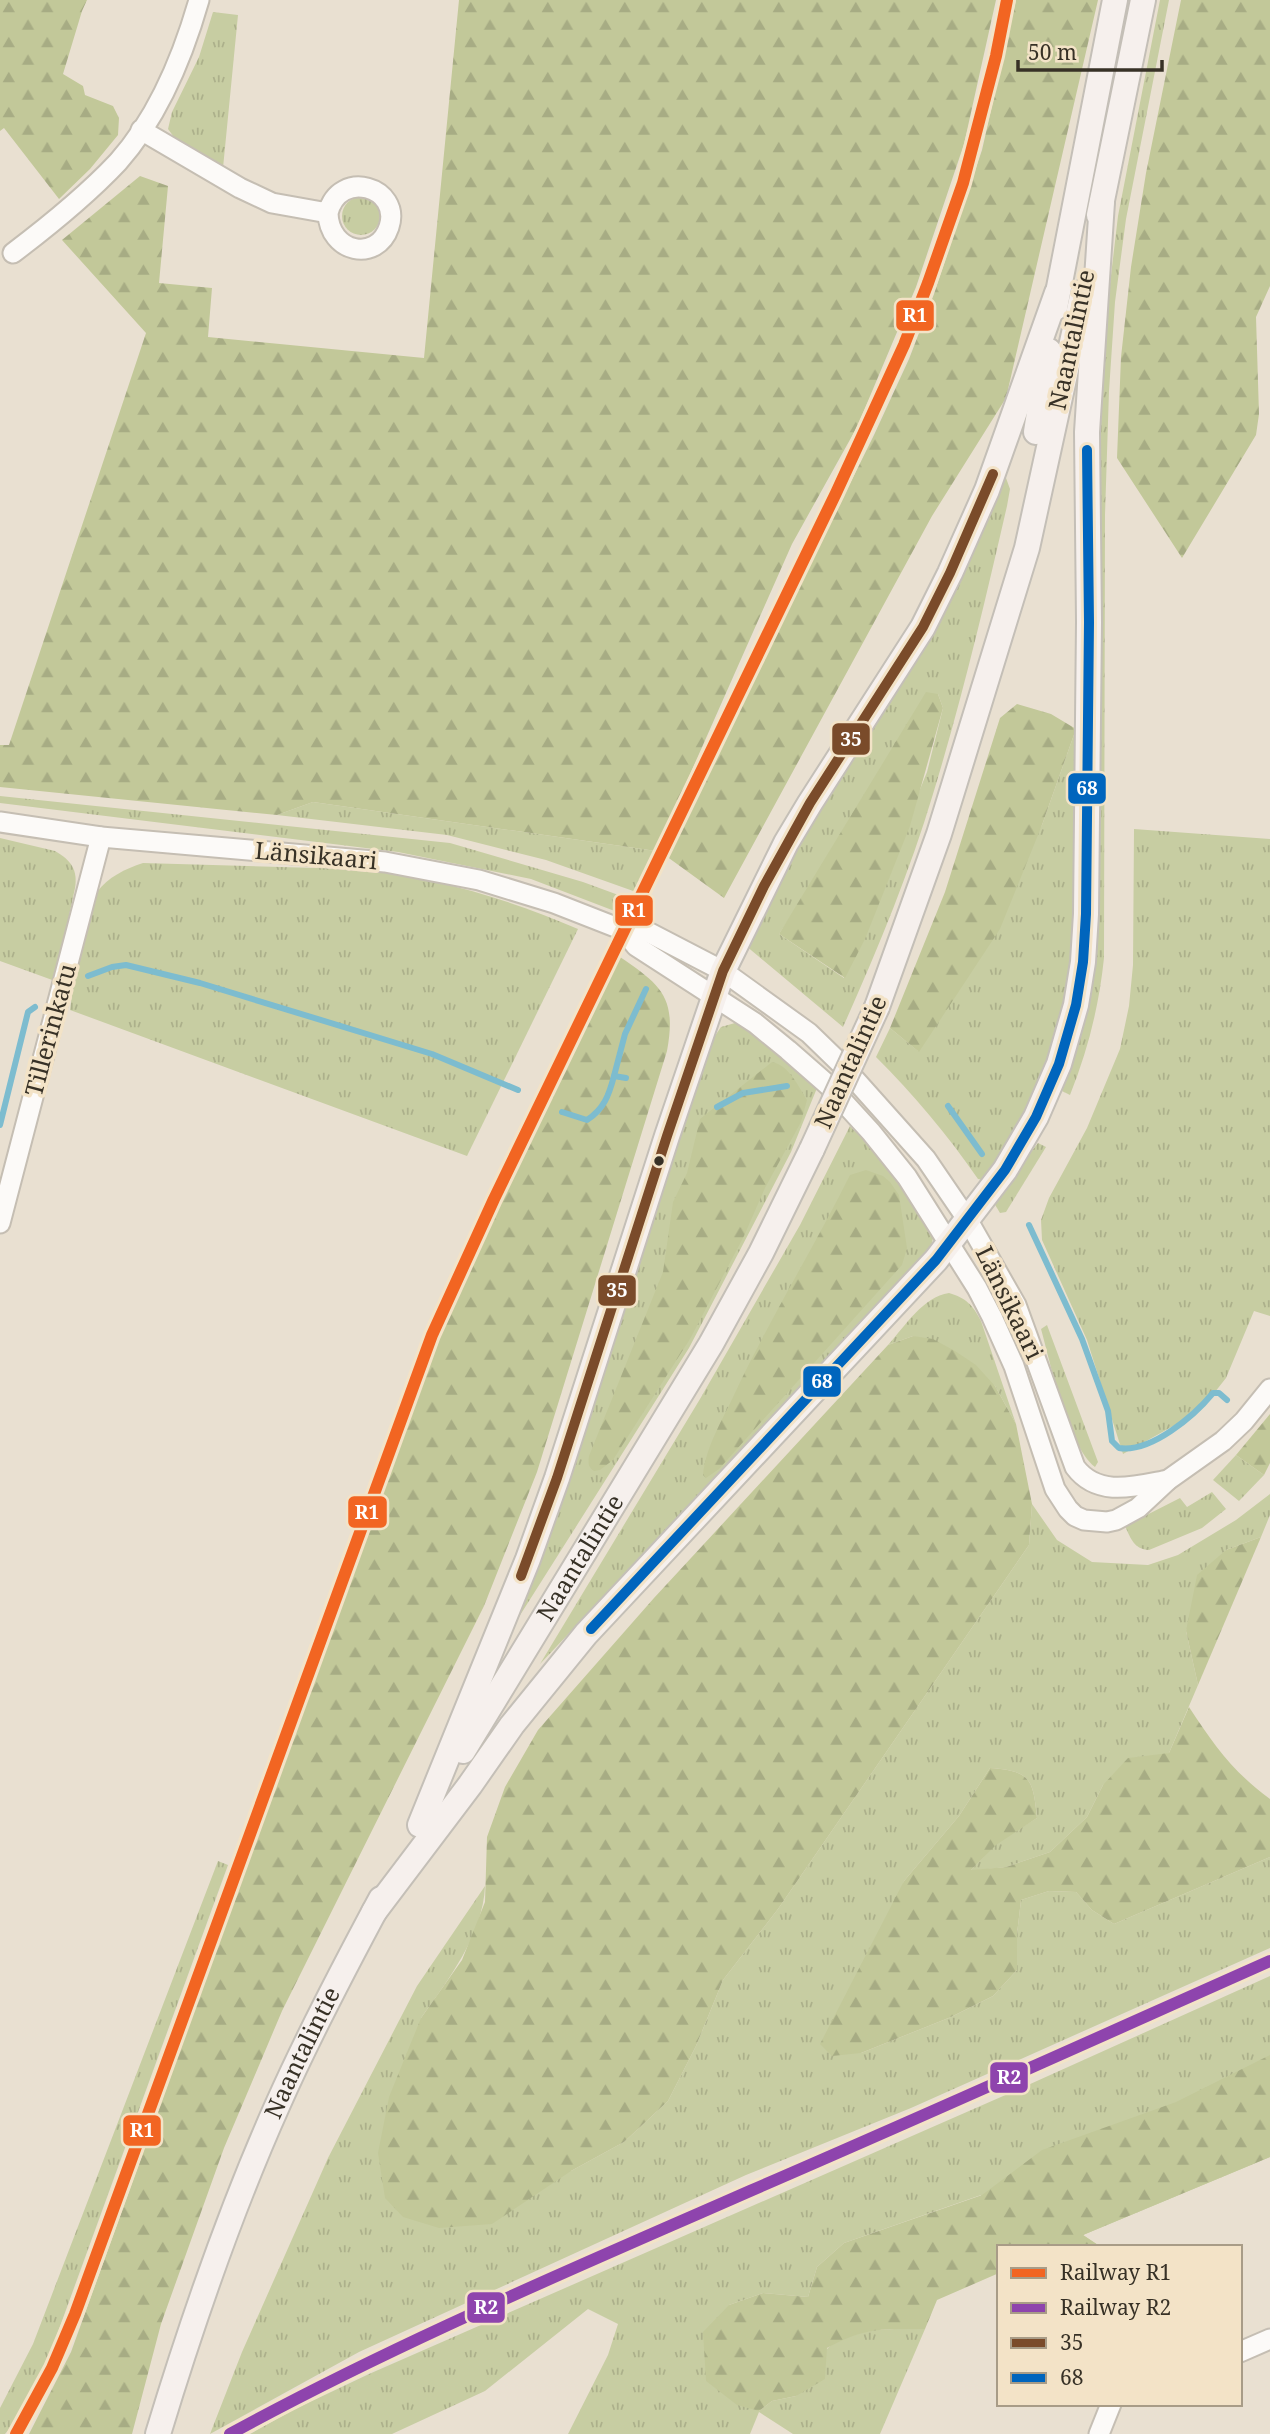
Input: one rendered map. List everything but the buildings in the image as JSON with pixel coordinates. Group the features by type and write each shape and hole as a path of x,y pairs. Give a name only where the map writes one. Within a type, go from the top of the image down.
{"main road":[{"name":"Naantalintie","path":"987,677 1010,546 1040,413 1057,293 1115,0"},
{"name":"Naantalintie","path":"158,2434 189,2333 249,2172 326,2001 419,1825 711,1344 761,1253 877,1007 939,834 1027,548 1143,0"},
{"path":"374,1912 512,1725 586,1634 936,1260 1005,1170 1036,1117 1067,1039 1083,962 1089,649 1087,432 1102,202"},
{"path":"419,1825 528,1559 557,1478 723,971 786,843 923,627 950,573 991,480 1057,293"}],"street":[{"path":"11,254 66,212 119,161 162,94 180,56 199,0"},
{"path":"141,130 240,188 272,203 328,213"},
{"name":"Länsikaari","path":"0,822 100,837 386,862 432,870 519,891 623,930 644,930 723,971 809,1033 842,1065 926,1158 967,1219 1016,1305 1075,1466 1088,1481 1108,1488 1130,1488 1168,1480"},
{"name":"Tillerinkatu","path":"0,1223 100,837"},
{"name":"Länsikaari","path":"623,930 636,946 755,1023 828,1085 872,1132 907,1177 977,1288 1014,1366 1055,1489 1075,1516 1084,1520 1107,1522 1138,1508 1168,1480 1223,1441 1244,1421 1270,1389"},
{"path":"1242,2350 1270,2339"},
{"path":"1099,2434 1110,2406"}],"green space":[{"path":"0,0 87,0 63,74 83,86 85,95 113,106 119,118 118,135 90,169 59,199 4,128 0,131"},
{"path":"459,0 996,0 964,144 916,287 857,427 792,544 656,851 313,802 277,815 0,787 0,745 9,745 146,333 62,240 140,176 168,186 159,283 212,288 208,337 424,358"},
{"path":"1016,0 1098,0 1006,398 932,516 724,898 666,856 909,359 934,294 982,150"},
{"path":"1160,0 1169,0 1126,219 1115,302 1109,391 1105,515 1104,958 1092,1028 1070,1095 1062,1091 1080,1039 1095,952 1098,458 1108,301 1118,216"},
{"path":"1181,0 1270,0 1270,286 1256,317 1259,414 1256,435 1182,558 1117,458 1121,357 1131,267 1146,173"},
{"path":"213,12 238,15 223,168 177,141 168,129 172,112 199,57"},
{"path":"361,197 374,203 380,216 374,229 361,235 348,229 342,216 348,203"},
{"path":"1006,478 1010,489 1007,506 944,758 903,883 843,1027 745,945 764,905 1002,479","holes":["938,694 943,708 927,772 844,978 779,934"]},
{"path":"926,692 938,694 943,708 910,826 865,939 845,978 779,934"},
{"path":"1017,704 1051,714 1076,729 1042,825 1000,929 919,1052 890,1028 945,892 1000,718"},
{"path":"1076,729 1076,917 1073,967 1068,991 1046,1068 1025,1115 1011,1142 984,1180 978,1179 930,1115 876,1057 890,1028 918,1051 1042,825"},
{"path":"0,796 450,843 583,882 632,900 625,915 531,879 398,852 0,803"},
{"path":"313,802 656,851 636,892 546,860 447,835 277,815"},
{"path":"1134,829 1270,839 1270,1316 1254,1311 1226,1378 1200,1411 1123,1454 1087,1340 1042,1240 1041,1220 1049,1198 1087,1128 1120,1049 1129,1006 1133,965"},
{"path":"0,838 55,851 69,862 74,871 75,888 55,981 0,961"},
{"path":"143,863 353,869 412,877 495,898 578,929 467,1156 70,1010 73,987 97,892 117,874"},
{"path":"620,957 646,976 663,994 670,1017 667,1051 537,1472 484,1606 282,2011 224,2148 161,2324 132,2434 29,2434 71,2352 437,1339 521,1156"},
{"path":"735,1023 760,1036 817,1088 791,1152 689,1348 517,1620 549,1535 708,1046 721,1027"},
{"path":"772,1062 788,1072 807,1100 801,1122 690,1339 613,1460 600,1470 594,1471 589,1465 589,1456 663,1272 673,1202 687,1173 700,1119"},
{"path":"850,1126 885,1162 931,1227 934,1234 930,1251 837,1346 540,1664 700,1399 800,1225"},
{"path":"1038,1143 1046,1147 1006,1212 1000,1213 994,1203 997,1195"},
{"path":"866,1170 883,1176 899,1195 907,1248 902,1265 719,1469 706,1478 703,1475 711,1444 762,1339 850,1175"},
{"path":"949,1293 968,1303 981,1321 1016,1424 995,1386 913,1336 888,1345 923,1306"},
{"path":"1047,1325 1098,1462 1095,1467 1076,1441 1061,1403 1041,1329"},
{"path":"913,1336 933,1339 955,1351 976,1365 995,1386 1016,1424 1032,1504 1029,1545 778,1909 723,1980 696,2046 668,2101 624,2142 571,2171 492,2224 439,2228 403,2217 385,2198 378,2153 389,2097 421,2018 462,1960 485,1902 487,1837 505,1787 538,1730 654,1598 888,1345"},
{"path":"1270,1414 1270,1463 1264,1475 1236,1455"},
{"path":"1236,1455 1264,1475 1239,1501 1213,1480"},
{"path":"1212,1492 1226,1509 1202,1528 1149,1550 1140,1548 1131,1539 1125,1526 1180,1498 1187,1507"},
{"path":"1270,1494 1270,1515 1261,1537 1226,1550 1186,1631 1198,1685 1169,1753 1103,1785 1087,1817 1050,1852 1006,1867 970,1871 999,1841 1037,1818 1034,1794 1027,1780 1014,1772 990,1768 959,1816 904,1881 861,2053 951,2017 993,1996 1017,1970 1021,1900 1049,1891 1076,1892 1092,1910 1114,1924 1270,1857 1270,1948 911,2108 746,2175 359,2352 210,2434 242,2352 328,2158 417,1986 485,1886 483,1904 471,1939 453,1972 421,2018 571,2171 624,2142 668,2101 696,2046 723,1980 778,1909 1029,1545 1032,1504 1057,1540 1092,1562 1148,1565 1178,1555 1236,1520"},
{"path":"1261,1537 1198,1685 1186,1631 1197,1575 1226,1550"},
{"path":"1189,1707 1225,1757 1270,1799 1270,1857 1114,1924 1092,1910 1076,1892 1049,1891 1021,1900 1017,1970 993,1996 951,2017 861,2053 832,2056 820,2044 904,1881 959,1816 990,1768 1014,1772 1027,1780 1034,1794 1037,1818 996,1845 971,1870 1006,1867 1050,1852 1087,1817 1103,1785 1128,1758 1169,1753"},
{"path":"218,1861 228,1865 43,2373 15,2422 5,2434 0,2434 0,2408 33,2344"},
{"path":"1270,1976 1270,2157 1083,2235 1098,2245 997,2245 997,2264 981,2195 844,2243 817,2267 808,2297 763,2293 729,2305 759,2411 772,2401 796,2396 822,2355 835,2342 872,2330 925,2329 880,2434 793,2434 759,2412 750,2434 568,2434 608,2355 618,2324 588,2309 485,2391 392,2434 250,2434 369,2374"},
{"path":"1270,2055 1270,2157 1083,2235 1098,2245 997,2245 997,2274 937,2300 925,2329 874,2331 840,2341 827,2348 825,2379 796,2396 772,2401 759,2411 737,2405 706,2381 703,2332 729,2305 763,2293 808,2297 817,2267 844,2243 982,2195 1042,2150 1176,2102"}],"waterway":[{"path":"88,976 126,965 200,983 432,1054 518,1090"},
{"path":"614,1076 625,1034 646,989"},
{"path":"0,1125 28,1012 35,1007"},
{"path":"562,1112 587,1120 605,1101 614,1076 626,1078"},
{"path":"717,1107 743,1093 787,1086"},
{"path":"948,1106 982,1154"},
{"path":"1029,1225 1082,1339 1108,1411 1112,1441 1119,1448 1145,1445 1158,1439 1195,1412 1213,1393 1219,1393 1227,1400"}],"rail line":[{"name":"R1","path":"16,2434 52,2368 75,2314 432,1335 494,1199 836,493 904,345 963,183 996,56 1007,0"},
{"name":"R2","path":"230,2434 293,2400 487,2307 1270,1961"}],"transit line":[{"name":"68","path":"591,1629 936,1260 1005,1170 1036,1117 1059,1064 1076,1005 1083,962 1086,914 1089,622 1087,450"},
{"name":"35","path":"521,1576 557,1478 723,971 764,886 810,803 923,627 993,474"}]}
